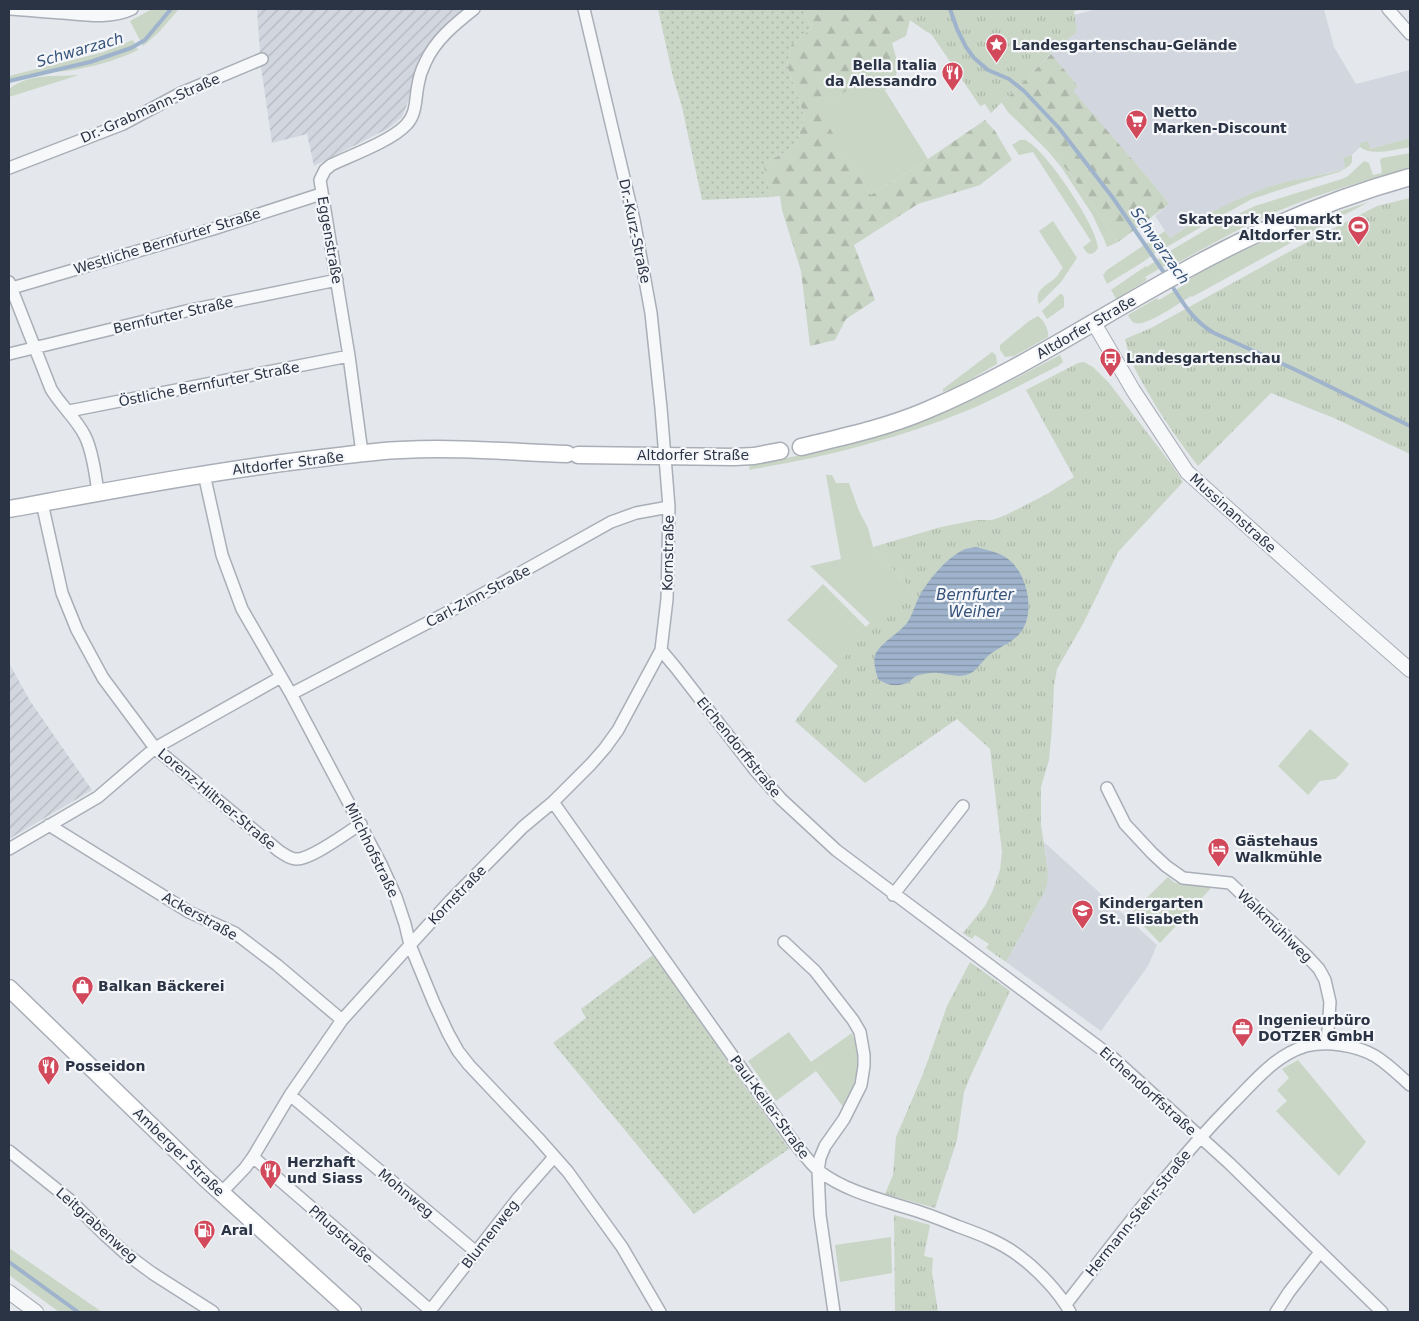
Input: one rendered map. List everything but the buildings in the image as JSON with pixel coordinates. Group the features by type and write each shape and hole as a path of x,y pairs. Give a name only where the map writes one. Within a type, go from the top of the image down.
{"main road":[{"name":"Altdorfer Straße","path":"801,447 874,428 923,412 1010,370 1094,324 1182,272 1282,222 1326,204 1410,178"},
{"name":"Altdorfer Straße","path":"9,509 204,474 362,453 423,450 573,455 740,457 780,451"},
{"name":"Amberger Straße","path":"11,993 221,1193 353,1312"}],"street":[{"path":"9,9 86,15 111,12 122,13 132,9"},
{"name":"Eggenstraße","path":"362,453 337,280 321,194 321,177 331,165 388,137 406,125 412,118 418,85 425,63 435,46 446,33 474,9"},
{"name":"Dr.-Kurz-Straße","path":"584,9 634,220 651,313 665,456"},
{"path":"1388,9 1410,34"},
{"name":"Dr.-Grabmann-Straße","path":"9,168 123,124 181,93 262,59"},
{"name":"Westliche Bernfurter Straße","path":"10,285 213,229 321,194"},
{"name":"Bernfurter Straße","path":"9,354 186,311 337,280"},
{"path":"10,285 51,389 69,411 85,436 98,493"},
{"name":"Mussinanstraße","path":"1094,324 1133,390 1187,472 1410,670"},
{"name":"Östliche Bernfurter Straße","path":"69,411 349,356"},
{"name":"Altdorfer Straße","path":"780,451 801,447"},
{"name":"Kornstraße","path":"410,945 450,901 523,827 553,802 591,764 613,736 661,650 667,599 669,507 665,456"},
{"name":"Milchhofstraße","path":"204,474 216,531 232,584 245,615 281,677 382,864 396,897 410,945"},
{"name":"Lorenz-Hiltner-Straße","path":"42,503 58,579 77,630 103,678 155,748 279,851 290,857 296,859 310,856 361,824"},
{"name":"Carl-Zinn-Straße","path":"290,694 478,597 611,522 636,513 669,507"},
{"name":"Eichendorffstraße","path":"661,650 746,760 781,799 836,850 1112,1057 1229,1164 1382,1312"},
{"path":"9,849 98,797 155,748 281,677"},
{"name":"Walkmühlweg","path":"1107,788 1125,824 1166,866 1183,878 1230,883 1319,969 1325,980 1330,1002 1327,1044"},
{"name":"Paul-Keller-Straße","path":"553,802 792,1140 818,1171 868,1196 918,1211 980,1234 1001,1244 1019,1255 1036,1271 1068,1308"},
{"path":"893,894 963,806"},
{"name":"Ackerstraße","path":"49,825 189,912 234,933 277,965 342,1020"},
{"path":"784,942 815,971 854,1020 860,1032 864,1055 861,1085 844,1119 825,1146 820,1158 818,1171 820,1215 834,1312"},
{"path":"221,1193 253,1157 290,1095 342,1020 410,945 434,1003 458,1051 568,1172 622,1247 660,1312"},
{"name":"Hermann-Stehr-Straße","path":"1068,1308 1122,1232 1200,1137 1254,1082 1276,1061 1289,1052 1307,1046 1327,1044 1362,1050 1389,1066 1410,1085"},
{"name":"Mohnweg","path":"290,1095 476,1252"},
{"name":"Leitgrabenweg","path":"9,1151 70,1200 105,1236 125,1253 152,1273 213,1312"},
{"name":"Pflugstraße","path":"253,1157 429,1311"},
{"name":"Blumenweg","path":"429,1311 518,1197 554,1157"},
{"path":"1276,1312 1320,1252"},
{"path":"9,1292 36,1312"}],"shaded area":[{"path":"257,9 465,9 433,38 420,58 402,117 389,128 314,166 307,134 272,143 261,67"},
{"path":"1097,9 1324,9 1334,47 1356,84 1410,70 1410,138 1370,149 1361,143 1360,147 1352,155 1343,158 1345,167 1343,169 1277,184 1253,193 1202,217 1170,238 1155,216 1169,204 1072,91 1078,86 1051,54 1077,32 1074,15"},
{"path":"9,663 30,701 92,790 9,839"},
{"name":"Kindergarten St. Elisabeth","path":"1044,842 1157,945 1148,966 1101,1031 1006,962 1043,895 1048,871"}],"green space":[{"path":"152,9 179,9 159,32 143,46 130,21"},
{"path":"658,9 802,9 812,28 791,45 787,65 804,116 796,146 763,164 771,197 702,200"},
{"path":"802,9 962,9 927,32 910,20 906,36 892,43 898,64 895,82 885,90 874,73 818,109 871,195 985,120 995,131 1012,160 980,185 918,204 854,245 875,300 846,319 835,340 810,346 801,271 782,210 780,196 771,197 763,164 796,146 804,116 787,65 791,45 812,28"},
{"name":"Landesgartenschau-Gelände","path":"887,9 1082,9 1074,11 1077,32 1050,54 991,113 985,104 980,106 932,35 910,20"},
{"path":"133,40 138,50 130,54 94,66 75,70 30,74 9,82 9,76 104,52"},
{"path":"1051,54 1007,98 1072,176 1118,242 1107,247 1092,214 1062,168 1047,150 1008,112 1002,103 1001,93"},
{"path":"1051,54 1078,86 1073,91 1169,204 1118,242 1072,176 1007,98"},
{"path":"874,73 928,159 871,195 817,109"},
{"path":"79,75 9,97 9,89 25,80"},
{"path":"1410,138 1410,147 1406,148 1376,152 1360,147 1360,143 1368,141 1370,149"},
{"path":"1020,140 1025,140 1036,148 1070,190 1095,238 1098,248 1095,252 1087,253 1083,247 1091,241 1033,152 1019,155 1012,145"},
{"path":"1410,153 1410,168 1330,192 1269,215 1229,234 1177,263 1175,260 1145,277 1147,280 1116,299 1111,290 1163,255 1209,228 1255,206 1342,179 1364,161 1369,163 1373,175 1382,173 1380,160 1382,158"},
{"path":"1352,155 1352,162 1349,166 1339,172 1252,199 1208,223 1202,217 1268,187 1343,169 1345,167 1343,158"},
{"path":"1410,198 1410,454 1334,418 1271,393 1198,466 1146,390 1127,348 1125,339 1151,328 1296,248 1377,206"},
{"path":"1369,202 1191,296 1155,318 1135,323 1128,315 1157,298 1159,300 1189,282 1188,280 1232,256 1298,227"},
{"path":"1198,220 1201,227 1159,250 1107,284 1103,275 1107,270 1165,231 1170,238"},
{"path":"1053,221 1077,258 1061,282 1039,304 1038,294 1040,290 1055,278 1063,268 1039,231"},
{"path":"1060,294 1064,297 1064,307 1047,319 1042,311"},
{"path":"1038,316 1046,325 1048,337 1014,356 1005,357 1000,350 1000,345"},
{"path":"992,352 996,355 997,364 957,387 943,392 943,389"},
{"path":"1060,355 1063,362 1058,366 989,401 940,421 834,453 750,470 749,468 754,464 829,449 902,429 963,404"},
{"path":"1084,362 1093,367 1109,383 1183,482 1118,552 1083,624 1057,669 1049,760 1041,787 1041,825 1048,871 1047,885 1006,962 986,948 989,944 975,935 972,939 963,933 985,906 1000,870 1002,852 990,749 957,719 865,783 795,721 870,623 909,587 873,547 941,527 976,520 992,520 1047,494 1074,477 1026,390 1078,363"},
{"path":"826,475 832,475 836,483 849,483 859,511 868,528 873,547 909,587 795,721 838,666 787,620 823,584 866,627 870,623 810,566 841,559"},
{"path":"1310,729 1349,764 1335,779 1320,781 1308,795 1278,766"},
{"path":"1168,877 1175,883 1213,886 1160,943 1131,913"},
{"path":"653,955 789,1149 694,1214 553,1043 586,1018 581,1009"},
{"path":"970,962 1010,991 964,1092 957,1140 935,1208 885,1194 893,1175 896,1137 923,1074 947,1006"},
{"path":"789,1032 811,1062 852,1033 857,1053 857,1072 844,1108 816,1071 776,1101 748,1061"},
{"path":"1298,1060 1366,1142 1339,1176 1276,1111 1287,1101 1277,1090 1289,1078 1282,1069"},
{"path":"894,1215 930,1225 924,1256 933,1258 932,1272 938,1312 895,1312"},
{"path":"891,1237 892,1273 840,1282 835,1245"},
{"path":"9,1248 102,1312 59,1312 9,1275"}],"water":[{"name":"Bernfurter Weiher","path":"976,547 1008,559 1015,565 1020,574 1027,593 1028,604 1026,624 1021,632 1013,640 989,655 975,670 967,675 929,673 918,675 906,683 898,685 890,685 878,679 874,659 876,653 907,623 922,592 938,571 958,553 965,549"}],"waterway":[{"name":"Schwarzach","path":"9,81 90,62 131,48 145,40 171,9"},
{"name":"Schwarzach","path":"950,9 957,29 974,58 988,70 1009,79 1024,91 1059,128 1113,198 1167,277"},
{"name":"Schwarzach","path":"1170,283 1194,317 1214,333 1296,370 1410,426"},
{"path":"9,1262 78,1312"}],"place":[{"name":"Landesgartenschau-Gelände","path":"996,64"},
{"name":"Bella Italia da Alessandro","path":"953,92"},
{"name":"Netto Marken-Discount","path":"1137,139"},
{"name":"Skatepark Neumarkt Altdorfer Str.","path":"1358,246"},
{"name":"Landesgartenschau","path":"1110,377"},
{"name":"Gästehaus Walkmühle","path":"1219,868"},
{"name":"Kindergarten St. Elisabeth","path":"1083,930"},
{"name":"Balkan Bäckerei","path":"82,1005"},
{"name":"Ingenieurbüro DOTZER GmbH","path":"1242,1047"},
{"name":"Posseidon","path":"49,1085"},
{"name":"Herzhaft und Siass","path":"271,1189"},
{"name":"Aral","path":"205,1249"}]}
